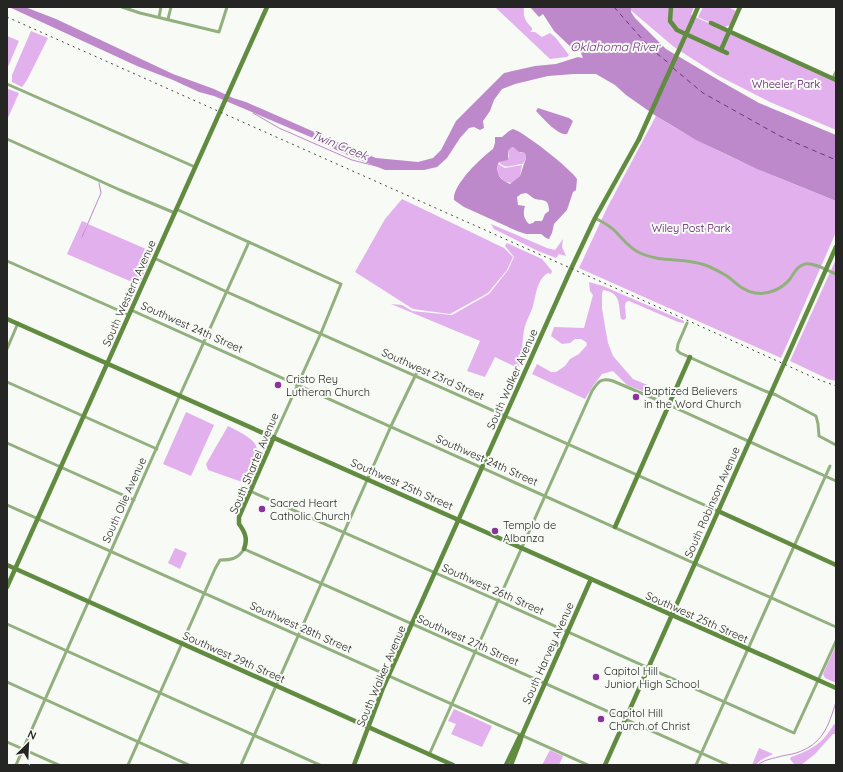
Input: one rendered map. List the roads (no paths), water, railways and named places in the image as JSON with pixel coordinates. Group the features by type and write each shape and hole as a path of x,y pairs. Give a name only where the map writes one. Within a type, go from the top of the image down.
{"main road":[{"name":"South Western Avenue","path":"7,587 267,7"},
{"path":"671,7 669,17 672,25 679,32 727,52"},
{"name":"South Walker Avenue","path":"354,765 389,676 505,416 595,218 638,139 698,7"},
{"path":"721,50 740,7"},
{"path":"711,23 834,79"},
{"name":"South Robinson Avenue","path":"605,765 836,247"},
{"name":"Southwest 25th Street","path":"7,319 108,362 368,480 788,668 836,688"},
{"path":"615,526 690,357"},
{"name":"South Shartel Avenue","path":"244,550 246,538 245,531 238,524 238,520 274,437"},
{"name":"Southwest 23rd Street","path":"718,511 836,565"},
{"name":"Southwest 29th Street","path":"7,565 453,765"},
{"name":"South Harvey Avenue","path":"510,765 591,579"},
{"name":"South Harvey Avenue","path":"506,765 518,739 522,735"}],"street":[{"path":"122,7 219,32 227,7"},
{"path":"159,17 162,7"},
{"path":"168,19 171,7"},
{"path":"834,79 836,72"},
{"path":"7,84 195,167"},
{"path":"7,139 117,189 176,211 249,242"},
{"path":"595,218 606,224 615,231 627,245 640,253 657,259 682,260 704,265 726,276 743,289 753,292 766,293 779,289 787,282 796,269 804,264 810,264 836,274"},
{"name":"South Shartel Avenue","path":"249,242 341,284 321,333 274,437"},
{"name":"South Olie Avenue","path":"16,765 249,242"},
{"name":"Southwest 23rd Street","path":"154,258 718,511"},
{"name":"Southwest 24th Street","path":"7,261 204,342 836,626"},
{"path":"687,323 677,348 680,353 771,393 816,416 819,436 836,445"},
{"path":"7,348 18,324"},
{"path":"241,765 391,426 418,370"},
{"path":"429,754 592,391 598,382 607,379 613,381 836,481"},
{"path":"7,382 156,449"},
{"path":"7,443 134,500"},
{"path":"696,765 830,466"},
{"name":"Southwest 26th Street","path":"250,491 794,733 818,680"},
{"name":"Southwest 28th Street","path":"7,505 588,765"},
{"path":"128,765 215,569 220,560 237,558 244,550"},
{"name":"Southwest 27th Street","path":"244,550 728,765"},
{"path":"7,624 320,765"},
{"path":"818,680 836,641"},
{"path":"7,682 189,765"},
{"path":"7,742 59,765"}],"water":[{"name":"Oklahoma River","path":"9,7 25,7 56,19 173,74 246,102 376,158 418,162 433,158 441,150 456,121 504,73 535,66 556,64 578,57 583,58 580,51 575,51 554,31 543,14 539,17 530,7 631,7 631,12 635,18 666,49 759,103 836,135 836,201 757,169 696,140 656,116 626,95 615,85 596,74 548,76 515,84 502,89 494,100 490,111 483,121 484,128 480,130 474,127 469,128 460,138 447,158 437,167 424,170 385,170 338,151 320,141 214,96 199,92 137,66"},
{"path":"538,108 569,118 573,121 567,134 559,132 551,126 536,111"},
{"path":"513,129 537,144 566,167 577,179 576,190 573,192 567,210 554,224 549,239 541,234 526,234 517,231 464,207 454,200 458,187 468,172 493,149 495,137 502,137","holes":["513,147 519,152 525,153 526,158 520,176 510,184 501,178 497,169 499,162 508,160 508,151","526,193 535,199 547,202 549,211 545,214 542,221 535,221 529,224 526,220 524,213 525,206 518,205 517,197"]}],"waterway":[{"name":"Twin Creek","path":"253,113 279,128 352,160 376,166"},
{"path":"82,237 101,193 99,183"},
{"path":"758,765 767,760 796,753 813,745 827,727 836,702"}],"railway":[{"path":"7,17 817,379 836,386"}],"place":[{"name":"Cristo Rey Lutheran Church","path":"278,385"},
{"name":"Baptized Believers in the Word Church","path":"636,397"},
{"name":"Sacred Heart Catholic Church","path":"262,509"},
{"name":"Templo de Albanza","path":"495,531"},
{"name":"Capitol Hill Junior High School","path":"596,677"},
{"name":"Capitol Hill Church of Christ","path":"601,719"}],"park label":[{"name":"Wheeler Park","path":"786,84"},
{"name":"Wiley Post Park","path":"691,228"}]}
